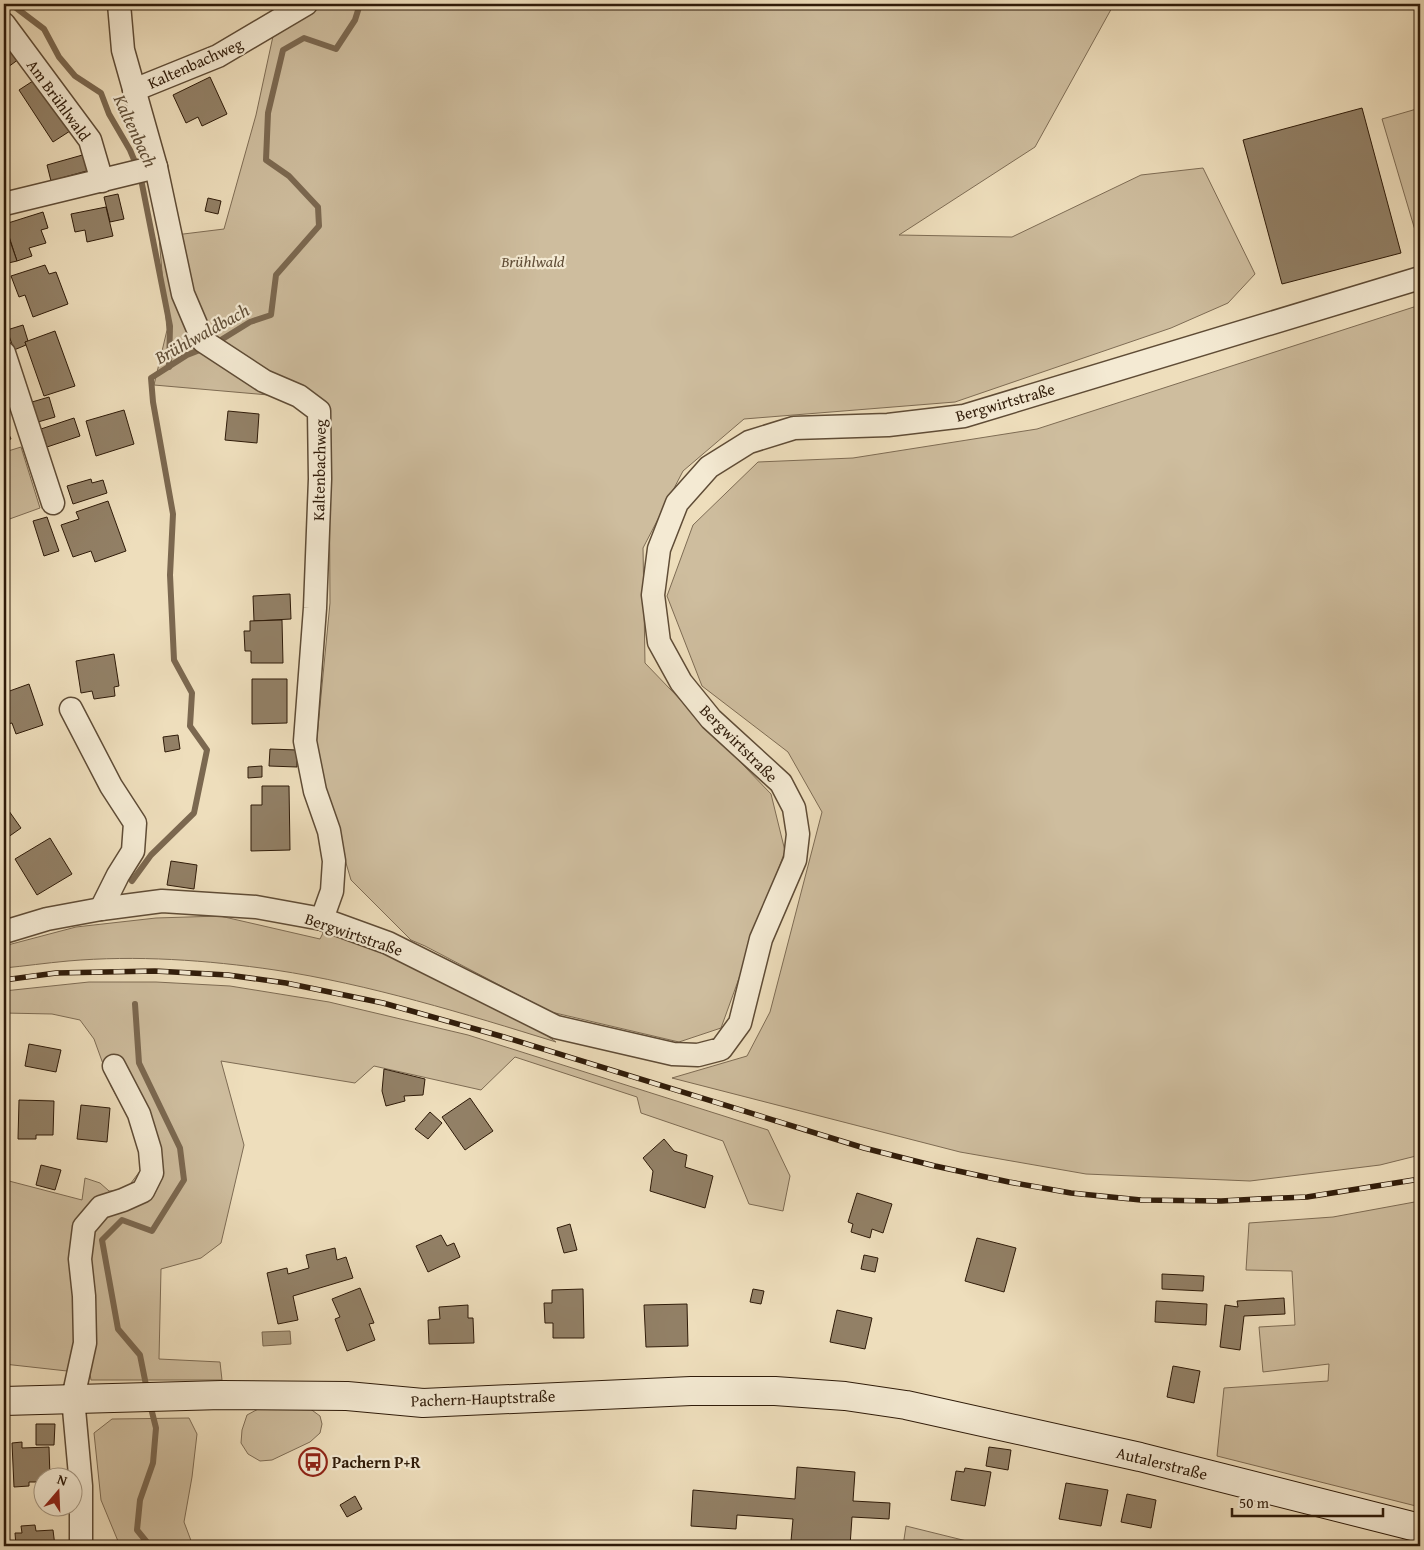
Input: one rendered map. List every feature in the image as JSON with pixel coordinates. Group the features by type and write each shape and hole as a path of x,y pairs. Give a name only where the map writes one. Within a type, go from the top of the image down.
{"main road":[{"name":"Pachern-Hauptstraße","path":"4,1401 180,1395 347,1396 423,1403 691,1391 775,1391 846,1396 903,1405"},
{"name":"Autalerstraße","path":"903,1405 1140,1457 1420,1528"}],"street":[{"name":"Kaltenbachweg","path":"119,4 123,50 156,168 183,294 204,341 264,381 299,396 319,411 320,479 315,608 305,741 315,791 329,831 334,860 332,891 322,919"},
{"name":"Kaltenbachweg","path":"134,90 218,56 306,4"},
{"name":"Am Brühlwald","path":"4,24 90,140 102,181"},
{"path":"4,204 156,168"},
{"name":"Bergwirtstraße","path":"4,932 47,920 101,909 162,901 256,907 322,919 388,943 556,1027 673,1054 698,1055 721,1049 740,1023 762,940 795,860 798,834 794,808 780,783 711,719 681,682 659,642 653,595 658,549 677,503 709,467 748,442 794,428 888,425 964,416 1420,278"},
{"path":"4,353 53,502"},
{"path":"71,709 111,786 135,823 133,851 118,875 101,909"},
{"path":"81,1546 81,1486 73,1398 85,1343 84,1296 80,1259 84,1227 101,1207 143,1191 152,1173 150,1150 139,1114 114,1066"}],"green space":[{"name":"Brühlwald","path":"290,4 1114,4 1035,147 899,235 1012,237 1141,175 1203,168 1255,274 1228,303 1171,328 955,402 744,419 683,471 643,548 645,663 771,794 785,851 721,1028 679,1042 551,1012 411,940 351,880 315,758 330,603 329,418 280,396 154,385 167,330 159,237 224,229 256,115 278,13"},
{"path":"1420,108 1420,247 1382,119"},
{"path":"1420,305 1420,1155 1380,1165 1250,1181 1086,1174 960,1152 672,1078 747,1056 770,1012 822,812 788,752 702,686 667,596 693,525 758,462 853,458 1037,429"},
{"path":"21,447 40,508 4,521 4,451"},
{"path":"220,916 320,939 325,929 429,973 525,1020 556,1042 452,1011 345,983 249,966 198,961 119,958 4,968 4,946 76,927 156,918"},
{"path":"89,982 156,982 230,986 329,1002 468,1035 768,1130 790,1176 783,1211 749,1204 723,1141 641,1113 637,1097 515,1057 481,1090 374,1066 355,1083 221,1061 244,1145 221,1243 201,1258 161,1269 159,1359 220,1362 222,1380 91,1380 90,1374 95,1337 80,1333 67,1371 4,1364 4,1249 9,1181 82,1200 85,1178 100,1183 109,1191 125,1191 143,1167 137,1133 111,1086 94,1039 80,1020 52,1014 4,1013 4,991"},
{"path":"1420,1201 1420,1507 1217,1456 1224,1388 1328,1381 1329,1364 1263,1372 1259,1327 1295,1325 1292,1271 1246,1270 1249,1223 1333,1217"},
{"path":"260,1408 309,1408 320,1416 322,1424 320,1433 310,1442 272,1460 260,1461 248,1454 241,1443 242,1430 247,1415"},
{"path":"189,1418 197,1434 184,1522 193,1546 120,1546 101,1500 94,1433 112,1419"},
{"path":"906,1526 987,1546 903,1546"}],"shaded area":[{"path":"290,1331 291,1344 263,1346 262,1332"}],"building":[{"path":"151,4 170,4 170,7 151,8"},
{"path":"4,38 19,59 4,70"},
{"path":"210,77 227,114 202,126 198,117 186,123 173,95"},
{"path":"36,79 70,131 53,142 19,90"},
{"path":"1362,108 1401,253 1282,284 1243,140"},
{"path":"86,154 90,170 51,181 47,165"},
{"path":"118,194 124,219 110,222 104,197"},
{"path":"208,198 221,201 218,214 205,211"},
{"path":"106,207 113,236 87,242 85,230 75,232 71,214"},
{"path":"43,212 48,228 41,230 46,243 29,248 32,256 17,261 5,224"},
{"path":"8,235 17,261 4,264 4,236"},
{"path":"45,265 49,274 56,272 68,304 33,317 25,295 19,297 11,276"},
{"path":"23,325 28,341 25,342 26,345 14,350 7,330"},
{"path":"55,331 75,386 44,396 25,342"},
{"path":"49,397 55,417 38,422 32,402"},
{"path":"124,410 134,444 96,456 86,421"},
{"path":"228,411 259,414 257,443 225,440"},
{"path":"74,418 80,436 47,447 41,429"},
{"path":"7,430 11,439 4,441 4,431"},
{"path":"91,479 92,483 103,480 107,493 73,504 67,486"},
{"path":"108,501 126,551 95,562 91,551 73,557 61,525 79,519 76,512"},
{"path":"47,517 59,551 44,556 33,521"},
{"path":"290,594 291,619 254,621 253,596"},
{"path":"282,620 283,663 251,663 251,651 245,651 244,631 250,631 250,621"},
{"path":"114,654 119,686 114,687 115,696 94,699 92,691 81,693 76,661"},
{"path":"252,679 287,679 287,723 252,724"},
{"path":"29,684 43,725 16,734 12,723 4,725 4,709 7,708 4,693"},
{"path":"178,735 180,749 165,752 163,737"},
{"path":"270,749 297,750 297,767 269,766"},
{"path":"262,766 262,777 248,778 248,767"},
{"path":"262,786 289,786 290,850 251,851 251,805 262,805"},
{"path":"4,804 21,828 4,840"},
{"path":"50,838 72,874 37,895 15,859"},
{"path":"171,861 197,865 194,889 167,885"},
{"path":"29,1044 61,1050 56,1072 25,1066"},
{"path":"384,1069 425,1079 423,1095 404,1096 405,1101 386,1106 382,1091"},
{"path":"470,1098 493,1131 465,1150 442,1117"},
{"path":"19,1100 54,1101 53,1135 36,1135 36,1139 18,1139"},
{"path":"81,1105 110,1108 107,1142 77,1139"},
{"path":"430,1112 442,1123 428,1139 415,1129"},
{"path":"664,1139 674,1151 687,1155 685,1167 713,1176 705,1208 650,1191 653,1171 643,1158"},
{"path":"41,1165 61,1170 55,1190 36,1185"},
{"path":"857,1193 892,1204 883,1233 872,1229 870,1238 851,1232 853,1224 848,1222"},
{"path":"570,1224 577,1250 564,1253 557,1228"},
{"path":"441,1235 447,1246 454,1243 460,1257 428,1272 416,1246"},
{"path":"977,1238 1016,1248 1004,1292 965,1281"},
{"path":"335,1248 337,1260 346,1257 353,1278 293,1296 298,1320 278,1324 267,1273 287,1268 288,1274 309,1268 306,1255"},
{"path":"864,1255 878,1258 875,1272 861,1269"},
{"path":"1162,1274 1204,1276 1203,1291 1162,1289"},
{"path":"360,1288 374,1323 369,1324 375,1340 347,1351 335,1319 340,1317 332,1299"},
{"path":"583,1289 584,1338 553,1338 553,1323 545,1323 544,1303 552,1303 552,1290"},
{"path":"753,1289 764,1291 761,1304 750,1302"},
{"path":"1284,1298 1285,1314 1244,1316 1240,1350 1220,1347 1225,1305 1238,1307 1237,1301"},
{"path":"1156,1301 1207,1304 1206,1325 1155,1322"},
{"path":"687,1304 688,1346 646,1347 644,1305"},
{"path":"468,1305 468,1318 473,1318 474,1343 429,1344 428,1320 440,1319 439,1307"},
{"path":"837,1310 872,1318 865,1349 830,1342"},
{"path":"1173,1366 1200,1371 1194,1403 1167,1397"},
{"path":"36,1424 55,1424 54,1445 36,1445"},
{"path":"22,1442 22,1448 49,1447 50,1468 32,1468 32,1482 29,1482 29,1486 14,1487 12,1443"},
{"path":"989,1447 1011,1450 1008,1470 986,1466"},
{"path":"797,1467 855,1472 853,1501 890,1503 889,1519 852,1517 850,1546 791,1541 793,1519 737,1515 736,1529 691,1526 693,1490 795,1499"},
{"path":"965,1468 991,1472 985,1506 951,1500 956,1471 964,1472"},
{"path":"1066,1483 1108,1490 1101,1526 1059,1519"},
{"path":"1127,1494 1156,1500 1151,1528 1121,1522"},
{"path":"355,1496 362,1509 347,1517 340,1505"},
{"path":"35,1525 36,1531 53,1530 55,1546 16,1546 15,1533 22,1533 21,1526"},
{"path":"1135,1542 1149,1545 1150,1543 1165,1545 1135,1546"}],"waterway":[{"name":"Kaltenbach","path":"11,4 44,29 59,57 75,76 101,93 109,114 130,150 140,174 170,326 169,367"},
{"name":"Brühlwaldbach","path":"216,343 250,322 271,315 276,275 319,226 318,207 289,176 266,160 268,113 283,50 304,38 336,49 355,20 360,4"},
{"name":"Brühlwaldbach","path":"132,881 151,855 194,813 207,750 190,726 192,693 174,660 170,575 173,514 153,402 151,378 187,355 205,348"},
{"name":"Brühlwaldbach","path":"135,1004 139,1063 180,1148 184,1180 152,1231 122,1220 102,1240 118,1329 140,1355 147,1390"},
{"name":"Brühlwaldbach","path":"150,1404 156,1428 153,1463 140,1500 137,1530 150,1546"}],"railway":[{"path":"4,980 56,973 155,971 228,975 286,983 383,1003 504,1037 864,1148 935,1166 1071,1193 1141,1200 1221,1201 1307,1197 1420,1179"}],"place":[{"name":"Pachern P+R","path":"313,1462"}]}
